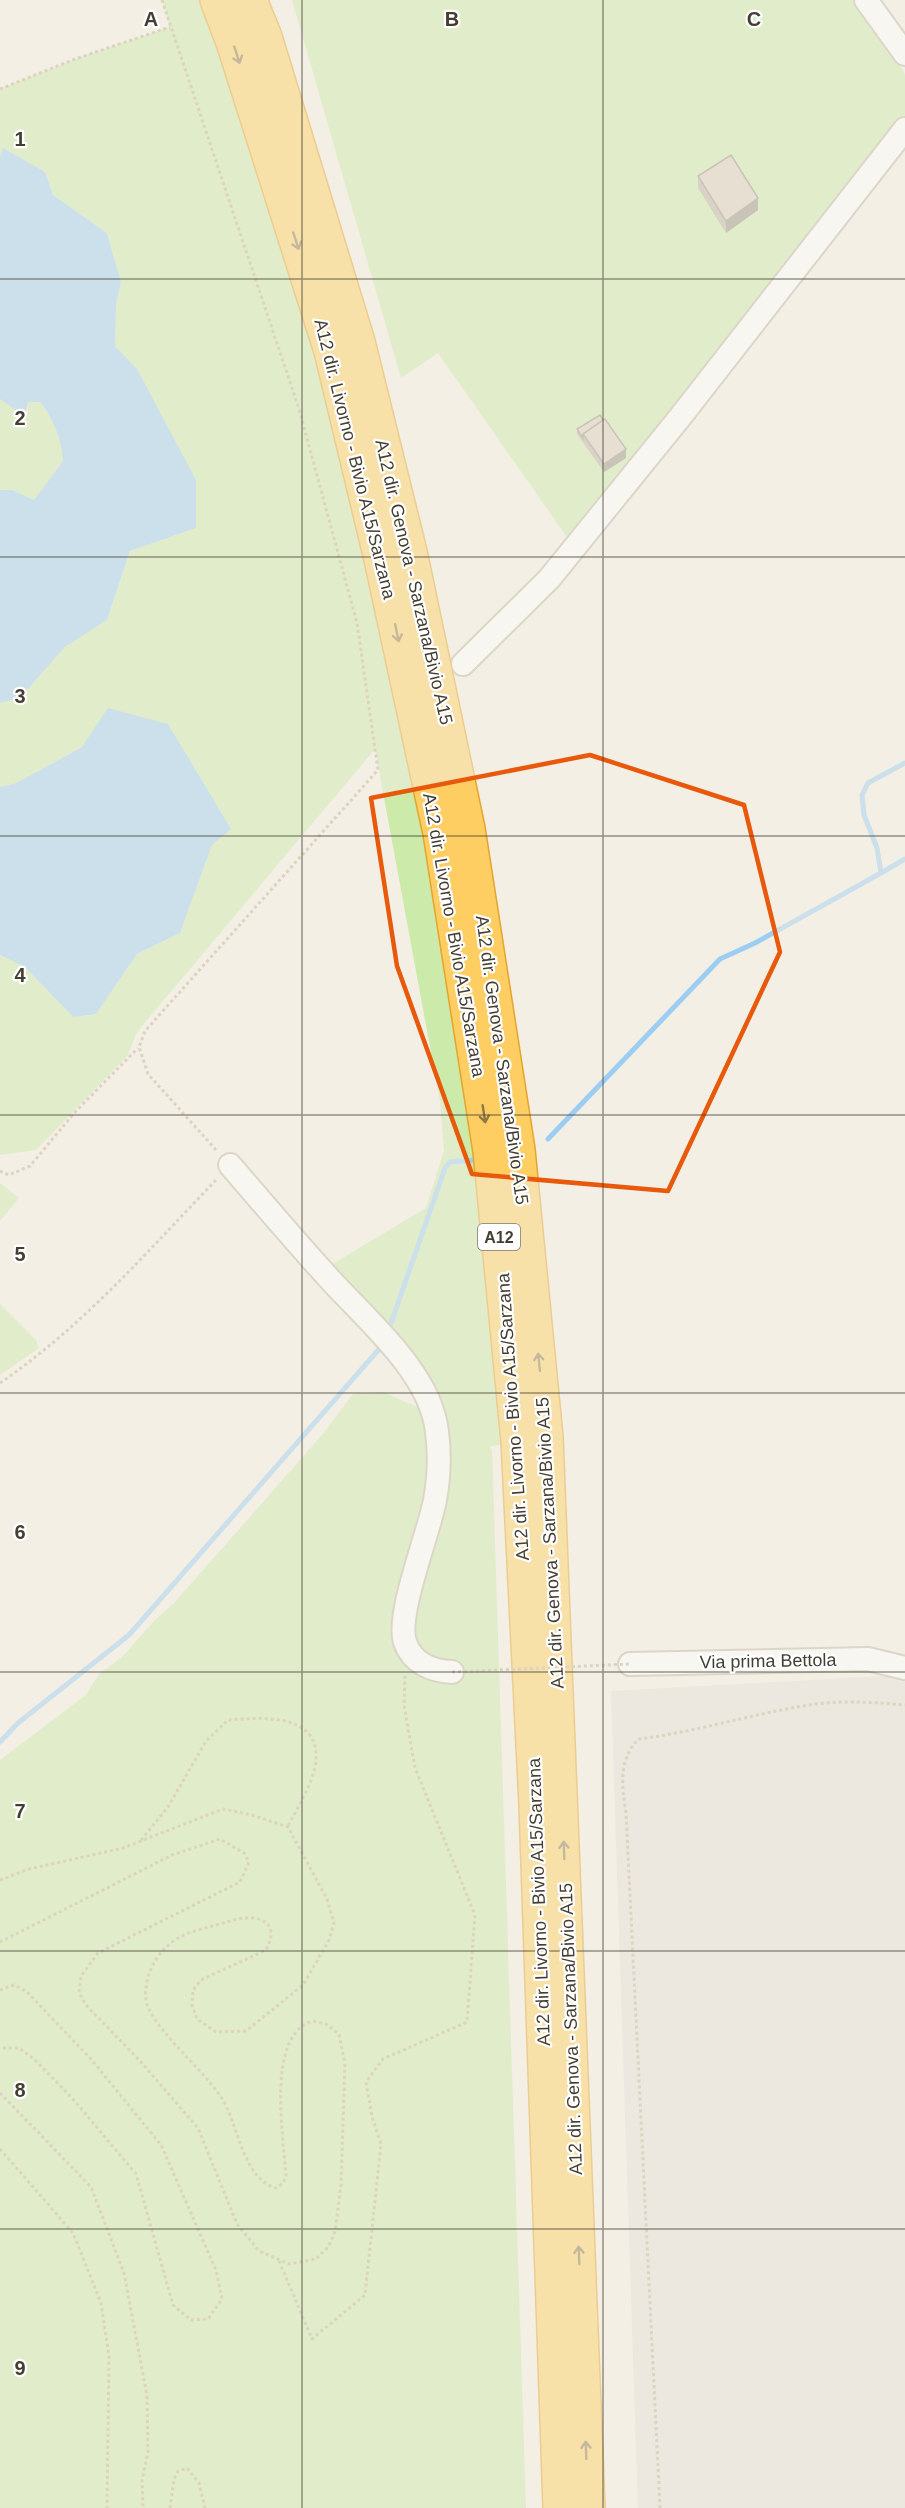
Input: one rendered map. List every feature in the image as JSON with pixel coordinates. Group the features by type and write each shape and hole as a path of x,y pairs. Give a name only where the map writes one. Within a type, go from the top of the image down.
{"highway":[{"name":"A12 dir. Livorno - Bivio A15/Sarzana","path":"217,0 234,45 331,351 381,559 440,833 490,1151 518,1442 536,1805 560,2508"},
{"name":"A12 dir. Genova - Sarzana/Bivio A15","path":"250,0 265,37 358,342 410,552 468,829 518,1150 546,1437 588,2508"}],"street":[{"path":"866,0 905,54"},
{"path":"464,664 549,579 681,416 905,129"},
{"path":"230,1165 396,1352 425,1392 436,1421 440,1455 435,1500 405,1617 405,1642 415,1658 433,1671 452,1672"},
{"name":"Via prima Bettola","path":"630,1664 868,1659 905,1668"}],"path":[{"path":"0,1171 9,1175 30,1166 76,1111 139,1047 145,1031 378,770 357,623 302,420 162,0"},
{"path":"0,89 75,59 171,27"},
{"path":"0,1383 44,1353 94,1308 230,1165 148,1074 139,1047"},
{"path":"279,2260 312,2339 365,2295 381,2144 372,2117 366,2082 383,2059 467,2022 475,1915 415,1768 404,1706 405,1642"},
{"path":"452,1672 630,1664"},
{"path":"660,2508 626,1813 621,1780 627,1752 638,1739 673,1735 810,1705 847,1702 905,1705"},
{"path":"139,1841 168,1807 206,1741 228,1719 281,1720 298,1725 313,1737 316,1747 314,1769 288,1827"},
{"path":"0,1880 29,1869 123,1848 223,1809 252,1815 288,1827 327,1899 334,1923 329,1940 303,1985 246,2031 216,2032 197,2019 192,1998 193,1990 201,1980 266,1950 269,1945 272,1929 269,1924 256,1917 240,1918 181,1936 159,1953 147,1976 146,2001 165,2033 222,2098 236,2136 258,2179 276,2188 283,2183 286,2176 281,2075 285,2048 301,2028 313,2021 326,2024 339,2034 345,2064 341,2184 335,2232 328,2247 316,2259 289,2264 259,2251 237,2224 198,2128 140,2061 86,2005 79,1993 81,1976 98,1953 240,1882 249,1862 244,1853 220,1839 172,1855 0,1942"},
{"path":"0,1990 14,1985 26,1991 91,2059 161,2145 198,2225 218,2277 222,2299 208,2319 191,2320 173,2305 136,2174 74,2099 35,2060 19,2048 0,2048"},
{"path":"0,2093 92,2187 124,2273 147,2396 148,2452 142,2480 143,2508"},
{"path":"0,2149 73,2233 101,2303 109,2356 107,2508"},
{"path":"170,2508 174,2479 178,2471 188,2468 199,2483 205,2508"}],"highlighted area":[{"path":"590,755 744,805 780,952 668,1191 472,1174 397,966 371,798"}],"shaded area":[{"path":"883,1676 905,1681 905,2508 638,2508 611,1691"}],"green space":[{"path":"162,0 216,0 331,351 440,833 518,1441 489,1447 492,1450 526,2508 0,2508 0,1760 86,1695 99,1674 122,1657 155,1620 174,1603 322,1435 353,1394 383,1392 445,1419 440,1396 407,1352 331,1265 426,1208 444,1151 440,1101 375,749 147,1020 136,1034 128,1055 36,1150 0,1155 0,955 25,967 73,1017 96,1014 137,954 180,933 212,845 82,747 16,783 0,787 0,703 20,698 65,647 107,620 130,551 196,528 137,369 115,346 116,306 121,282 107,233 53,195 45,172 3,149 0,157 0,89 75,59 170,27"},
{"path":"292,0 859,0 883,35 905,75 905,120 569,540 438,353 401,378"},
{"path":"0,399 25,417 28,414 27,402 40,402 53,422 59,437 63,461 34,500 12,490 0,490"},
{"path":"0,1183 19,1198 0,1221"},
{"path":"0,1304 36,1340 39,1348 0,1375"}],"water":[{"path":"3,148 45,172 53,195 107,233 121,282 116,306 115,346 137,369 196,480 196,528 130,551 107,620 65,647 20,698 0,703 0,490 12,490 34,500 63,461 56,430 40,402 28,402 25,417 0,399 0,157"},
{"path":"108,708 168,724 231,829 212,845 180,933 137,954 96,1014 73,1017 25,967 0,955 0,787 16,783 82,747"}],"building":[{"path":"731,155 758,198 726,221 698,176"},
{"path":"600,415 603,420 583,434 583,438 577,429"},
{"path":"605,419 626,449 604,464 583,434"}],"waterway":[{"path":"548,1139 720,959 755,943 881,873 877,848 864,815 862,795 868,783 905,763"},
{"path":"881,873 905,859"},
{"path":"389,1329 445,1168 450,1162 476,1160"},
{"path":"0,1742 18,1723 129,1635 380,1348"}]}
